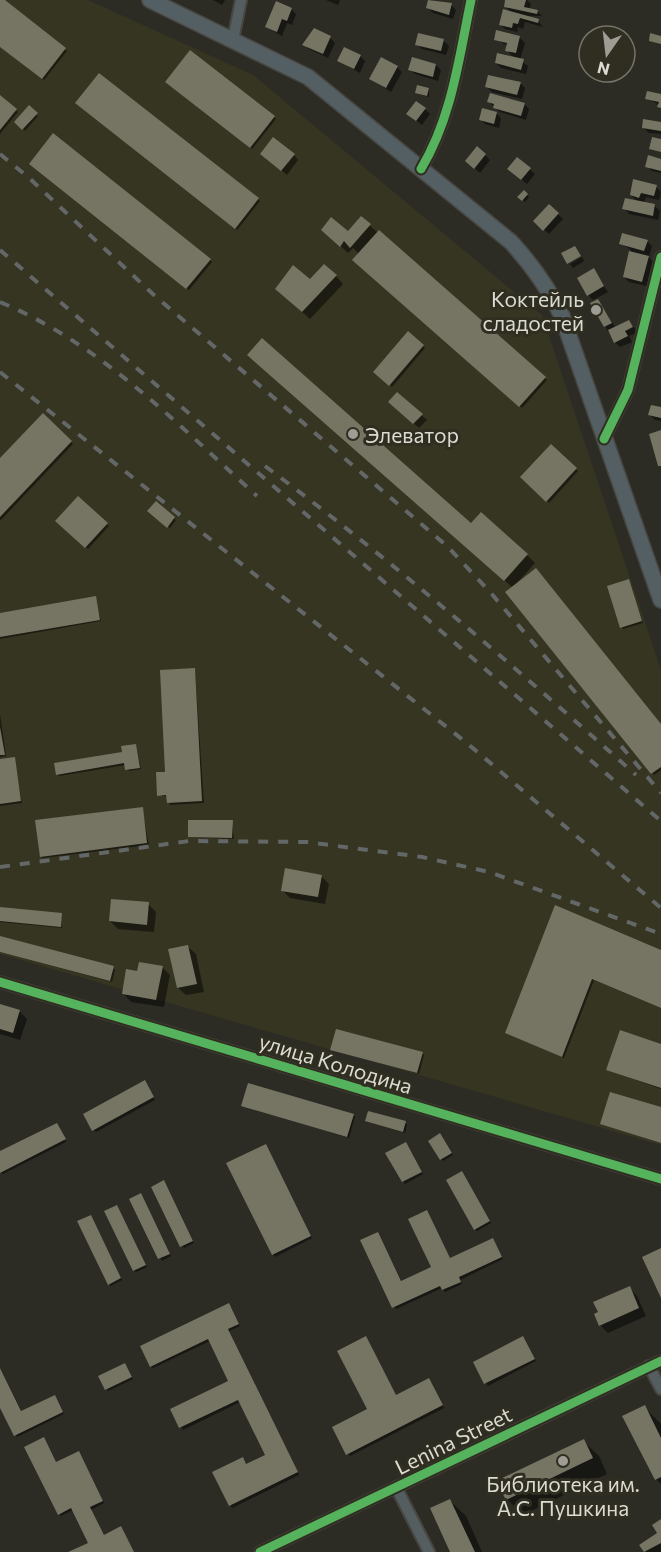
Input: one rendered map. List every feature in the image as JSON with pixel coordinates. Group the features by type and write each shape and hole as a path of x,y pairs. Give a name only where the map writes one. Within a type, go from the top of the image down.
{"main road":[{"path":"150,0 308,77 511,242 535,267 562,316 661,600"}],"street":[{"path":"233,40 241,0"},
{"path":"421,169 436,144 447,116 471,0"},
{"path":"604,439 628,390 661,257"},
{"name":"улица Колодина","path":"0,982 661,1179"},
{"name":"Lenina Street","path":"260,1552 661,1361"},
{"path":"649,1366 661,1389"},
{"path":"396,1487 429,1552"}],"shaded area":[{"path":"0,0 88,0 253,75 542,315 661,670 661,1145 0,954"}],"building":[{"path":"0,0 5,0 66,48 42,79 0,47"},
{"path":"428,0 452,3 449,15 426,8"},
{"path":"505,0 526,0 524,7 538,10 537,14 504,7"},
{"path":"276,1 292,8 287,21 282,19 277,32 265,27"},
{"path":"503,9 539,19 538,23 520,18 518,24 513,23 512,28 499,25"},
{"path":"314,28 331,36 323,54 302,45"},
{"path":"496,30 520,36 516,53 505,51 507,43 494,40"},
{"path":"418,33 444,39 441,51 415,45"},
{"path":"650,33 661,36 661,44 649,41"},
{"path":"344,47 361,55 354,69 337,61"},
{"path":"190,50 275,116 250,148 165,82"},
{"path":"497,53 524,59 521,70 495,63"},
{"path":"381,57 398,66 386,88 369,79"},
{"path":"412,57 436,64 433,77 408,70"},
{"path":"99,73 259,198 235,229 75,103"},
{"path":"488,75 521,82 517,95 485,87"},
{"path":"417,85 429,88 427,96 415,93"},
{"path":"647,91 661,94 661,108 657,107 659,102 645,99"},
{"path":"490,93 525,103 521,116 493,108 494,104 487,102"},
{"path":"0,95 17,109 0,130"},
{"path":"416,101 426,108 416,121 406,114"},
{"path":"29,105 38,113 22,130 14,122"},
{"path":"482,108 497,112 494,124 479,120"},
{"path":"643,119 661,122 661,131 642,128"},
{"path":"53,133 211,259 186,289 29,164"},
{"path":"273,137 295,154 281,171 260,154"},
{"path":"652,137 661,139 661,152 649,149"},
{"path":"477,146 486,154 474,169 465,161"},
{"path":"648,155 661,159 661,171 645,167"},
{"path":"517,157 531,168 521,180 507,169"},
{"path":"633,179 657,185 654,196 641,193 639,198 630,195"},
{"path":"524,190 528,194 522,201 517,197"},
{"path":"625,198 655,204 653,216 622,209"},
{"path":"549,204 559,213 543,231 533,221"},
{"path":"361,216 371,224 350,248 344,241 340,247 321,230 331,217 348,231"},
{"path":"379,230 546,377 519,407 352,260"},
{"path":"622,233 648,240 644,251 619,244"},
{"path":"575,246 581,256 567,264 561,253"},
{"path":"629,251 649,256 642,282 623,277"},
{"path":"324,264 337,275 302,312 275,289 293,265 310,279"},
{"path":"594,268 604,286 587,296 577,278"},
{"path":"598,299 612,323 604,327 590,303"},
{"path":"629,320 633,327 625,331 628,336 614,343 608,330"},
{"path":"408,331 424,345 389,386 373,372"},
{"name":"Элеватор","path":"262,338 471,523 481,512 528,554 504,581 247,355"},
{"path":"397,392 423,414 413,424 388,402"},
{"path":"651,405 661,407 661,418 648,415"},
{"path":"43,413 72,441 0,517 0,458"},
{"path":"661,430 661,466 658,466 649,434"},
{"path":"551,444 577,468 546,502 520,477"},
{"path":"78,496 108,523 85,548 55,521"},
{"path":"156,501 175,517 167,528 147,511"},
{"path":"536,568 661,724 661,767 651,774 505,592"},
{"path":"629,579 642,621 620,628 607,586"},
{"path":"96,596 100,620 0,637 0,613"},
{"path":"195,668 202,801 167,803 166,795 157,796 156,772 165,772 160,670"},
{"path":"0,727 5,755 0,755"},
{"path":"136,744 140,768 125,770 124,763 56,775 54,763 122,752 121,746"},
{"path":"15,757 21,801 0,804 0,759"},
{"path":"143,807 147,843 40,857 35,820"},
{"path":"188,820 233,820 232,838 188,837"},
{"path":"285,868 322,875 318,897 281,891"},
{"path":"111,899 149,902 147,925 109,921"},
{"path":"555,905 661,950 661,1008 592,979 562,1057 505,1033"},
{"path":"0,907 62,913 61,927 0,921"},
{"path":"0,936 114,966 110,981 0,952"},
{"path":"188,945 197,984 177,988 168,949"},
{"path":"139,962 163,966 156,1000 122,994 126,969 137,971"},
{"path":"0,1004 20,1010 13,1033 0,1029"},
{"path":"336,1029 423,1052 417,1073 330,1050"},
{"path":"620,1030 661,1044 661,1088 606,1070"},
{"path":"145,1080 154,1097 92,1131 83,1114"},
{"path":"248,1083 354,1114 347,1137 241,1106"},
{"path":"610,1092 661,1107 661,1143 600,1124"},
{"path":"368,1111 406,1121 403,1132 365,1121"},
{"path":"57,1123 66,1139 0,1173 0,1151"},
{"path":"440,1133 452,1153 440,1160 428,1141"},
{"path":"406,1142 422,1172 402,1182 385,1153"},
{"path":"266,1144 311,1236 272,1255 226,1163"},
{"path":"462,1171 490,1221 474,1230 446,1180"},
{"path":"164,1180 193,1241 180,1247 151,1187"},
{"path":"141,1193 170,1254 158,1259 129,1199"},
{"path":"117,1205 146,1265 133,1271 104,1211"},
{"path":"427,1210 450,1258 493,1238 502,1257 459,1277 461,1282 442,1290 440,1286 392,1308 360,1240 378,1232 401,1281 431,1267 408,1219"},
{"path":"91,1215 121,1278 108,1285 77,1221"},
{"path":"661,1248 661,1298 642,1257"},
{"path":"630,1286 639,1308 599,1326 594,1314 598,1312 593,1302"},
{"path":"229,1303 239,1324 228,1329 298,1472 229,1506 212,1472 243,1457 246,1464 265,1455 238,1400 179,1428 170,1409 228,1381 208,1339 150,1367 140,1346"},
{"path":"366,1336 396,1395 429,1378 443,1405 346,1455 332,1427 367,1409 337,1351"},
{"path":"523,1336 535,1359 484,1384 473,1362"},
{"path":"125,1363 132,1377 105,1390 98,1376"},
{"path":"0,1368 21,1411 55,1395 63,1412 14,1436 0,1408"},
{"path":"645,1405 661,1438 661,1477 655,1480 622,1416"},
{"path":"44,1437 56,1462 79,1451 103,1501 90,1507 104,1535 121,1526 134,1552 68,1552 88,1543 71,1508 58,1515 24,1447"},
{"path":"584,1439 593,1458 506,1500 496,1481"},
{"path":"450,1499 475,1552 450,1552 430,1508"},
{"path":"661,1519 661,1543 644,1552 639,1545 657,1533 652,1525"}],"railway":[{"path":"0,154 28,177 155,296 447,546 490,592 661,793"},
{"path":"0,250 661,821"},
{"path":"0,302 37,319 105,363 167,414 257,496"},
{"path":"0,372 468,744 661,908"},
{"path":"265,466 454,616 636,775"},
{"path":"0,867 189,841 306,842 422,857 489,872 661,934"}],"cycle path":[{"path":"421,169 432,149 447,108 471,0"},
{"path":"604,439 628,390 661,257"},
{"path":"0,982 661,1179"},
{"path":"260,1552 661,1361"}],"place":[{"name":"Коктейль сладостей","path":"596,310"},
{"name":"Элеватор","path":"353,434"},
{"name":"Библиотека им. А.С. Пушкина","path":"563,1461"}]}
